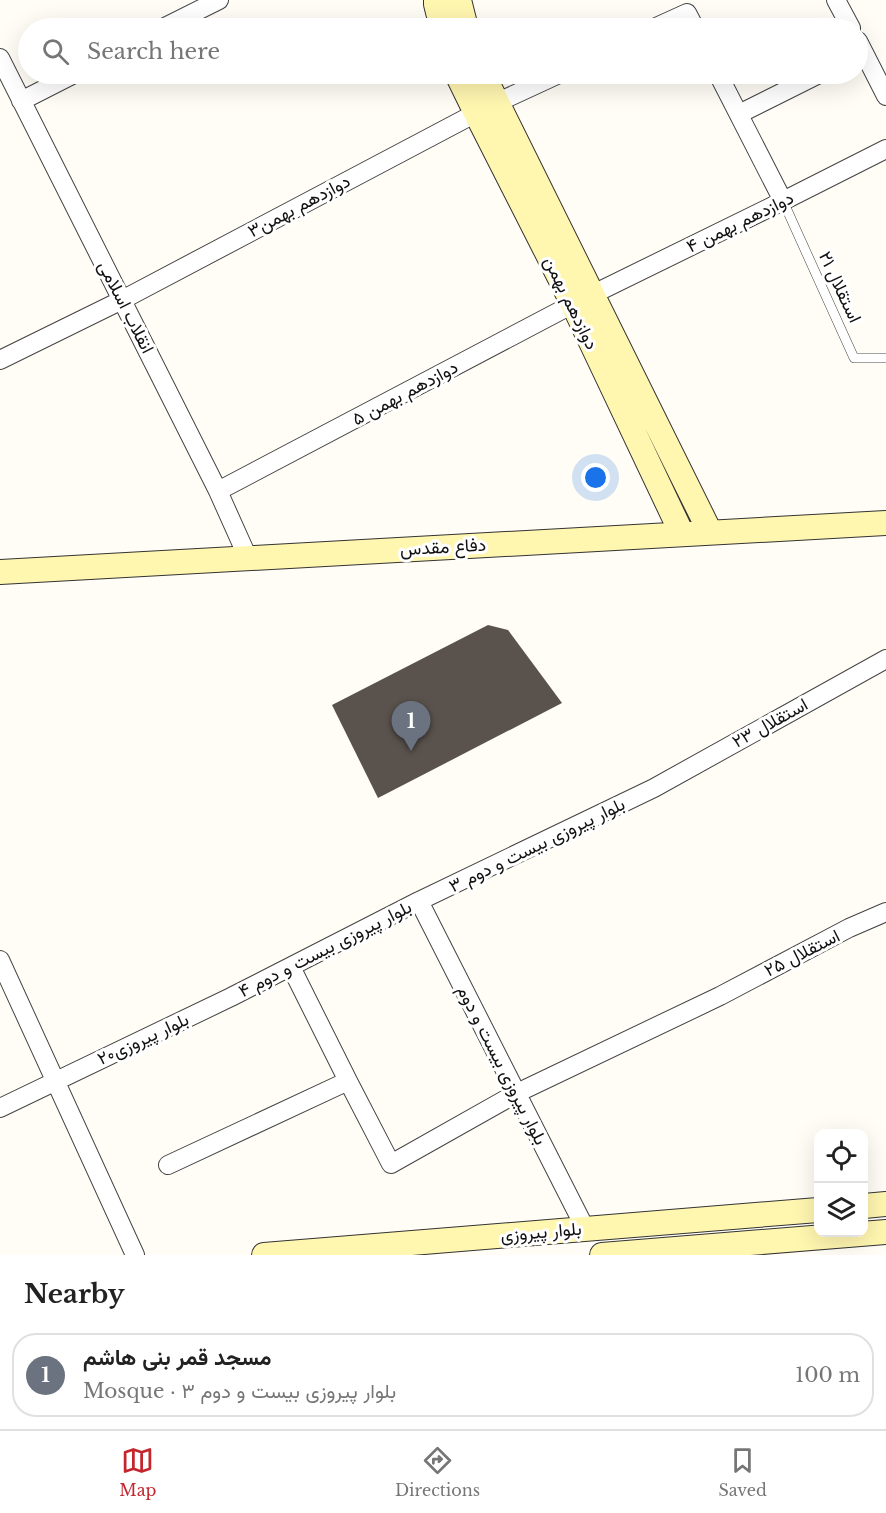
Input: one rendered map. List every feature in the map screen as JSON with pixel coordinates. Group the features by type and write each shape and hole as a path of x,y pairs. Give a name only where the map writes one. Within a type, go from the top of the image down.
{"street":[{"path":"175,18 188,7 219,0"},
{"path":"436,0 440,18"},
{"path":"459,0 464,18"},
{"path":"836,0 846,18"},
{"path":"676,18 687,13 690,18"},
{"name":"انقلاب اسلامی","path":"0,58 218,491 248,558"},
{"path":"868,64 886,96"},
{"path":"21,100 54,84"},
{"name":"دوازدهم بهمن","path":"466,84 486,108 583,299 710,532"},
{"name":"دوازدهم بهمن","path":"484,84 486,108"},
{"name":"دوازدهم بهمن۳","path":"0,360 122,300 486,108 538,84"},
{"path":"723,84 783,201"},
{"path":"739,114 799,84"},
{"name":"دوازدهم بهمن ۴","path":"583,299 886,149"},
{"name":"دوازدهم بهمن","path":"583,299 682,534"},
{"name":"دوازدهم بهمن ۵","path":"218,491 583,299"},
{"name":"دفاع مقدس","path":"0,572 886,523"},
{"name":"استقلال ۲۳","path":"654,788 886,659"},
{"name":"بلوار پیروزی بیست و دوم ۳","path":"419,901 654,788"},
{"name":"بلوار پیروزی بیست و دوم ۴","path":"231,997 419,901"},
{"name":"بلوار پیروزی بیست و دوم","path":"419,901 585,1228"},
{"name":"استقلال ۲۵","path":"348,1081 391,1164 517,1093 720,996 849,928 886,912"},
{"path":"0,960 135,1255"},
{"path":"168,1165 348,1081 291,967"},
{"name":"بلوار پیروزی۲۰","path":"0,1108 231,997"},
{"path":"868,1206 886,1204"},
{"name":"بلوار پیروزی","path":"264,1255 814,1210"},
{"path":"585,1228 587,1255"},
{"name":"بلوار پیروزی","path":"602,1255 886,1232"}],"lane":[{"name":"استقلال ۲۱","path":"783,201 854,358 886,358"}],"building":[{"path":"488,625 508,630 562,703 378,798 332,705"}],"place":[{"name":"مسجد قمر بنی هاشم","path":"411,751"}]}
